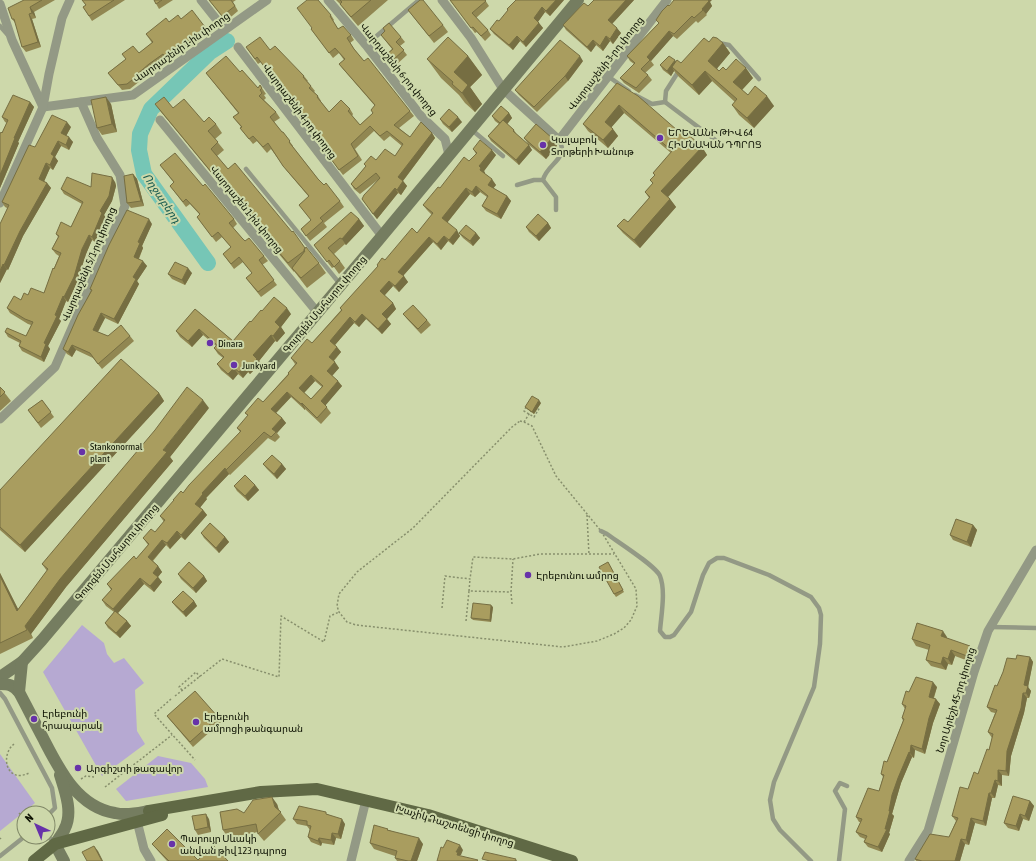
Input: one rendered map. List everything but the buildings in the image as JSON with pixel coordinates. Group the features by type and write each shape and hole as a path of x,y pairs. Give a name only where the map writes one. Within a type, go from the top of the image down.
{"main road":[{"name":"Գուրգեն Մահարու փողոց","path":"22,662 382,236 577,0"},
{"path":"0,677 22,662"},
{"path":"19,692 22,662"},
{"path":"0,684 15,687 19,692 57,765 79,794 96,806 107,811 126,815 150,814"},
{"path":"56,836 66,827 68,808 64,787 57,765"},
{"name":"Խաչիկ Դաշտենցի փողոց","path":"150,814 261,792 317,789 428,815 572,861"},
{"path":"56,839 137,821 150,814"},
{"path":"35,861 47,845"},
{"path":"54,845 64,861"}],"street":[{"path":"0,203 43,107 62,18 70,0"},
{"path":"200,0 224,29"},
{"name":"Վարդաշենի 1-ին փողոց","path":"43,107 81,102 98,98 119,98 133,95 224,29 267,0"},
{"name":"Վարդաշենի 6-րդ փողոց","path":"328,0 366,45 421,116 445,139 449,155"},
{"path":"442,0 471,38 503,89 559,140"},
{"name":"Վարդաշենի 3-րդ փողոց","path":"559,140 667,0"},
{"path":"0,4 12,40 43,107"},
{"name":"Վարդաշենի 4-րդ փողոց","path":"238,47 382,236"},
{"name":"Վարդաշենի 5/1-րդ փողոց","path":"0,418 55,367 125,206 120,175 97,138 81,102"},
{"name":"Վարդաշեն 1-ին փողոց","path":"160,120 317,312"},
{"name":"Նոր Արեշի 45-րդ փողոց","path":"909,861 928,831 974,672 990,627 1036,550"},
{"path":"350,861 366,800"},
{"path":"137,821 144,849 151,861"}],"lane":[{"path":"366,45 420,0"},
{"path":"0,26 12,40"},
{"path":"715,43 729,45 759,79"},
{"path":"665,102 666,91 686,63"},
{"path":"609,77 633,94 652,104 665,102 722,145"},
{"path":"471,128 503,156"},
{"path":"556,210 556,197 544,180 544,175 562,153 563,147 559,140"},
{"path":"246,169 340,284"},
{"path":"517,185 534,180 544,180"},
{"path":"601,531 660,574 663,586 660,632 666,637 674,635 691,612 703,575 709,563 717,558 724,558 769,575 811,597 816,603 821,615 820,644 814,687 797,724 774,782 770,800 773,819 780,830 811,861"},
{"path":"990,627 1036,628"},
{"path":"0,693 5,699 52,788 55,805"},
{"path":"839,861 845,809 835,791 840,783 846,786"},
{"path":"0,856 16,843"}],"path":[{"path":"527,406 524,411 534,417 540,407"},
{"path":"524,422 532,408"},
{"path":"520,421 532,426 556,476 588,515 601,531 636,590 637,606 631,620 624,628 597,641 563,647 356,625 347,622 339,612 337,606 339,594 357,572 413,528 512,426 520,421"},
{"path":"588,515 589,554"},
{"path":"466,621 472,556 513,559 540,554 614,554"},
{"path":"512,604 511,592 513,559"},
{"path":"442,608 445,576 470,579"},
{"path":"469,590 511,592"},
{"path":"175,696 222,659 280,677 281,616 324,642 330,616 339,612"},
{"path":"182,690 179,687 196,672 200,676"},
{"path":"171,699 154,714 195,760"},
{"path":"105,787 172,735"},
{"path":"5,750 14,744"},
{"path":"4,766 15,775 20,776 28,773"},
{"path":"76,781 86,776 94,777"}],"shaded area":[{"path":"82,625 104,643 107,654 114,663 124,658 144,683 135,690 137,731 145,744 102,776 43,672"},
{"path":"0,754 35,803 32,805 16,805 16,818 0,831"},
{"path":"158,756 191,763 205,779 208,787 126,801 116,789"}],"waterway":[{"name":"Ողջաբերդ","path":"208,263 144,174 139,150 140,134 151,109 210,52 227,41"}],"place":[{"name":"ԵՐԵՎԱՆԻ ԹԻՎ 64 ՀԻՄՆԱԿԱՆ ԴՊՐՈՑ","path":"660,138"},
{"name":"Կալաբոկ Տորթերի Խանութ","path":"543,145"},
{"name":"Dinara","path":"210,343"},
{"name":"Junkyard","path":"234,365"},
{"name":"Stankonormal plant","path":"82,452"},
{"name":"Էրեբունու ամրոց","path":"528,575"},
{"name":"Էրեբունի հրապարակ","path":"34,719"},
{"name":"Էրեբունի ամրոցի թանգարան","path":"196,722"},
{"name":"Արգիշտի թագավոր","path":"78,768"},
{"name":"Պարույր Սևակի անվան թիվ 123 դպրոց","path":"172,844"}]}
